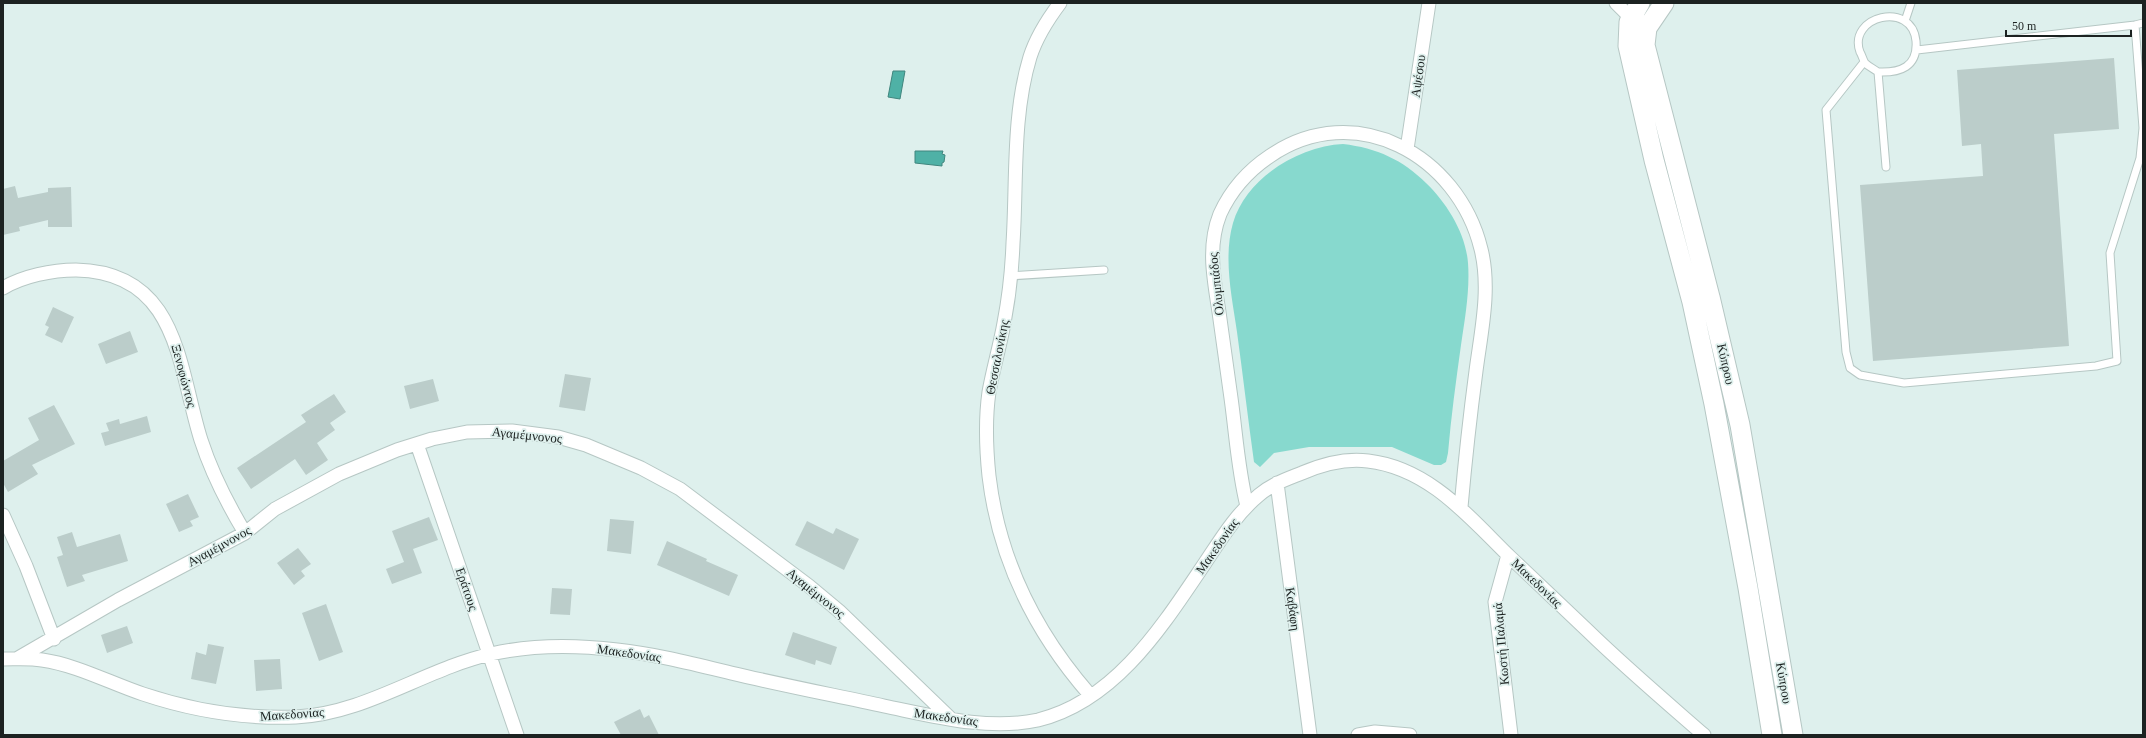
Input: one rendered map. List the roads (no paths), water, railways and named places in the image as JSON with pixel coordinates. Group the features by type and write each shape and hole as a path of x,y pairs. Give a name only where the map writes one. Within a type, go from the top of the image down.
{"main road":[{"name":"Κύπρου","path":"1664,3 1650,23 1646,33 1645,45 1710,297 1740,425 1793,735"},
{"name":"Κύπρου","path":"1636,10 1627,29 1628,46 1654,160 1703,350 1744,565 1771,732"}],"street":[{"name":"Θεσσαλονίκης","path":"1060,3 1035,44 1025,79 1015,166 1014,238 1004,323 989,391 986,417 987,452 996,517 1006,557 1023,596 1063,662 1090,695"},
{"name":"Αψέσου","path":"1407,150 1429,3"},
{"path":"1616,3 1636,10 1650,23"},
{"name":"Ολυμπιάδος","path":"1247,506 1238,462 1212,267 1213,242 1220,214 1234,190 1253,169 1279,150 1306,137 1332,132 1356,133 1389,141 1407,150 1437,173 1461,202 1476,233 1483,258 1485,303 1470,416 1461,507"},
{"name":"Ξενοφώντος","path":"3,288 19,280 47,273 84,270 115,277 133,287 152,303 168,328 179,353 200,438 210,466 219,487 245,533"},
{"name":"Αγαμέμνονος","path":"10,659 54,639 118,600 245,533 275,509 328,479 358,465 417,444 467,432 498,430 518,431 573,441 600,450 646,470 685,493 809,586 871,640 951,719"},
{"name":"Εράτους","path":"417,444 517,735"},
{"name":"Μακεδονίας","path":"10,659 39,660 66,666 139,693 210,713 253,717 293,717 323,714 351,706 489,655 547,648 618,650 951,719 998,724 1036,720 1065,710 1090,695 1118,673 1149,643 1220,539 1247,506 1265,490 1277,483 1314,467 1329,463 1359,460 1373,461 1401,469 1430,484 1461,507 1508,555 1594,637 1704,735"},
{"name":"Καβάφη","path":"1277,483 1310,735"},
{"path":"3,515 23,559 54,639"},
{"name":"Κωστή Παλαμά","path":"1508,555 1495,602 1511,735"},
{"path":"1358,735 1375,732 1410,735"}],"lane":[{"path":"1905,20 1911,3"},
{"path":"1890,15 1905,20 1915,34 1917,50 1909,65 1894,73 1878,72 1864,62 1858,47 1862,31 1874,19 1890,15"},
{"path":"1917,50 2143,23"},
{"path":"1864,62 1826,110 1846,352 1850,368 1860,376 1904,383 2096,366 2117,361 2110,253 2140,158 2143,128 2136,25"},
{"path":"1878,72 1886,167"},
{"path":"1010,276 1104,270"}]}
